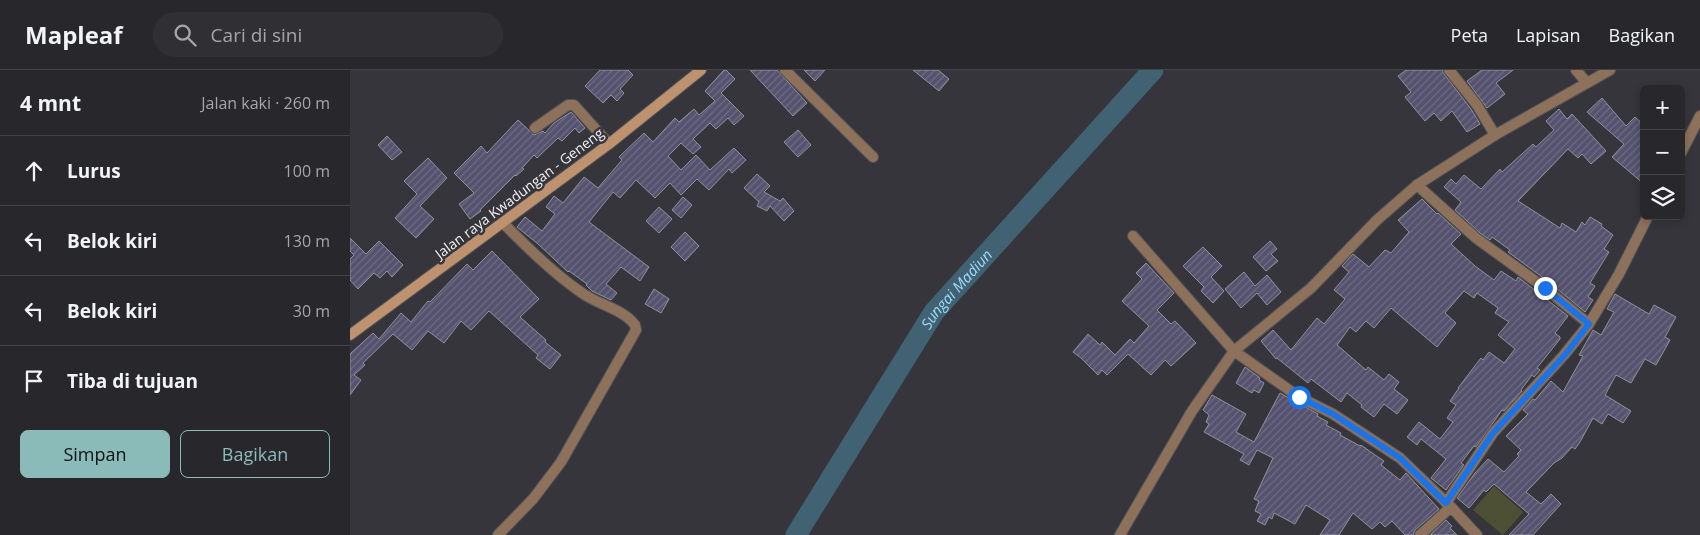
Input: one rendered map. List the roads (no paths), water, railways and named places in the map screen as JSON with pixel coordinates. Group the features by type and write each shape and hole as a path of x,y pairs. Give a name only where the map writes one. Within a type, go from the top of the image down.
{"main road":[{"name":"Jalan raya Kwadungan - Geneng","path":"350,335 609,144 701,70"}],"street":[{"path":"785,70 873,158"},
{"path":"1449,70 1477,105 1495,135"},
{"path":"1576,70 1587,83"},
{"path":"1120,535 1192,411 1234,351 1310,288 1377,220 1417,185 1495,135 1610,70"},
{"path":"535,128 568,106 574,106 609,144"},
{"path":"1685,145 1700,116"},
{"path":"1417,185 1476,238 1545,288 1589,324"},
{"path":"1420,535 1448,505 1493,433 1564,356 1589,324 1619,274 1646,220"},
{"path":"498,535 533,499 561,462 636,330 635,325 627,316 583,294 550,267 503,223"},
{"path":"1132,236 1234,351 1299,397 1333,414 1400,458 1477,535"}],"waterway":[{"name":"Sungai Madiun","path":"796,535 934,312 1153,70"}]}
